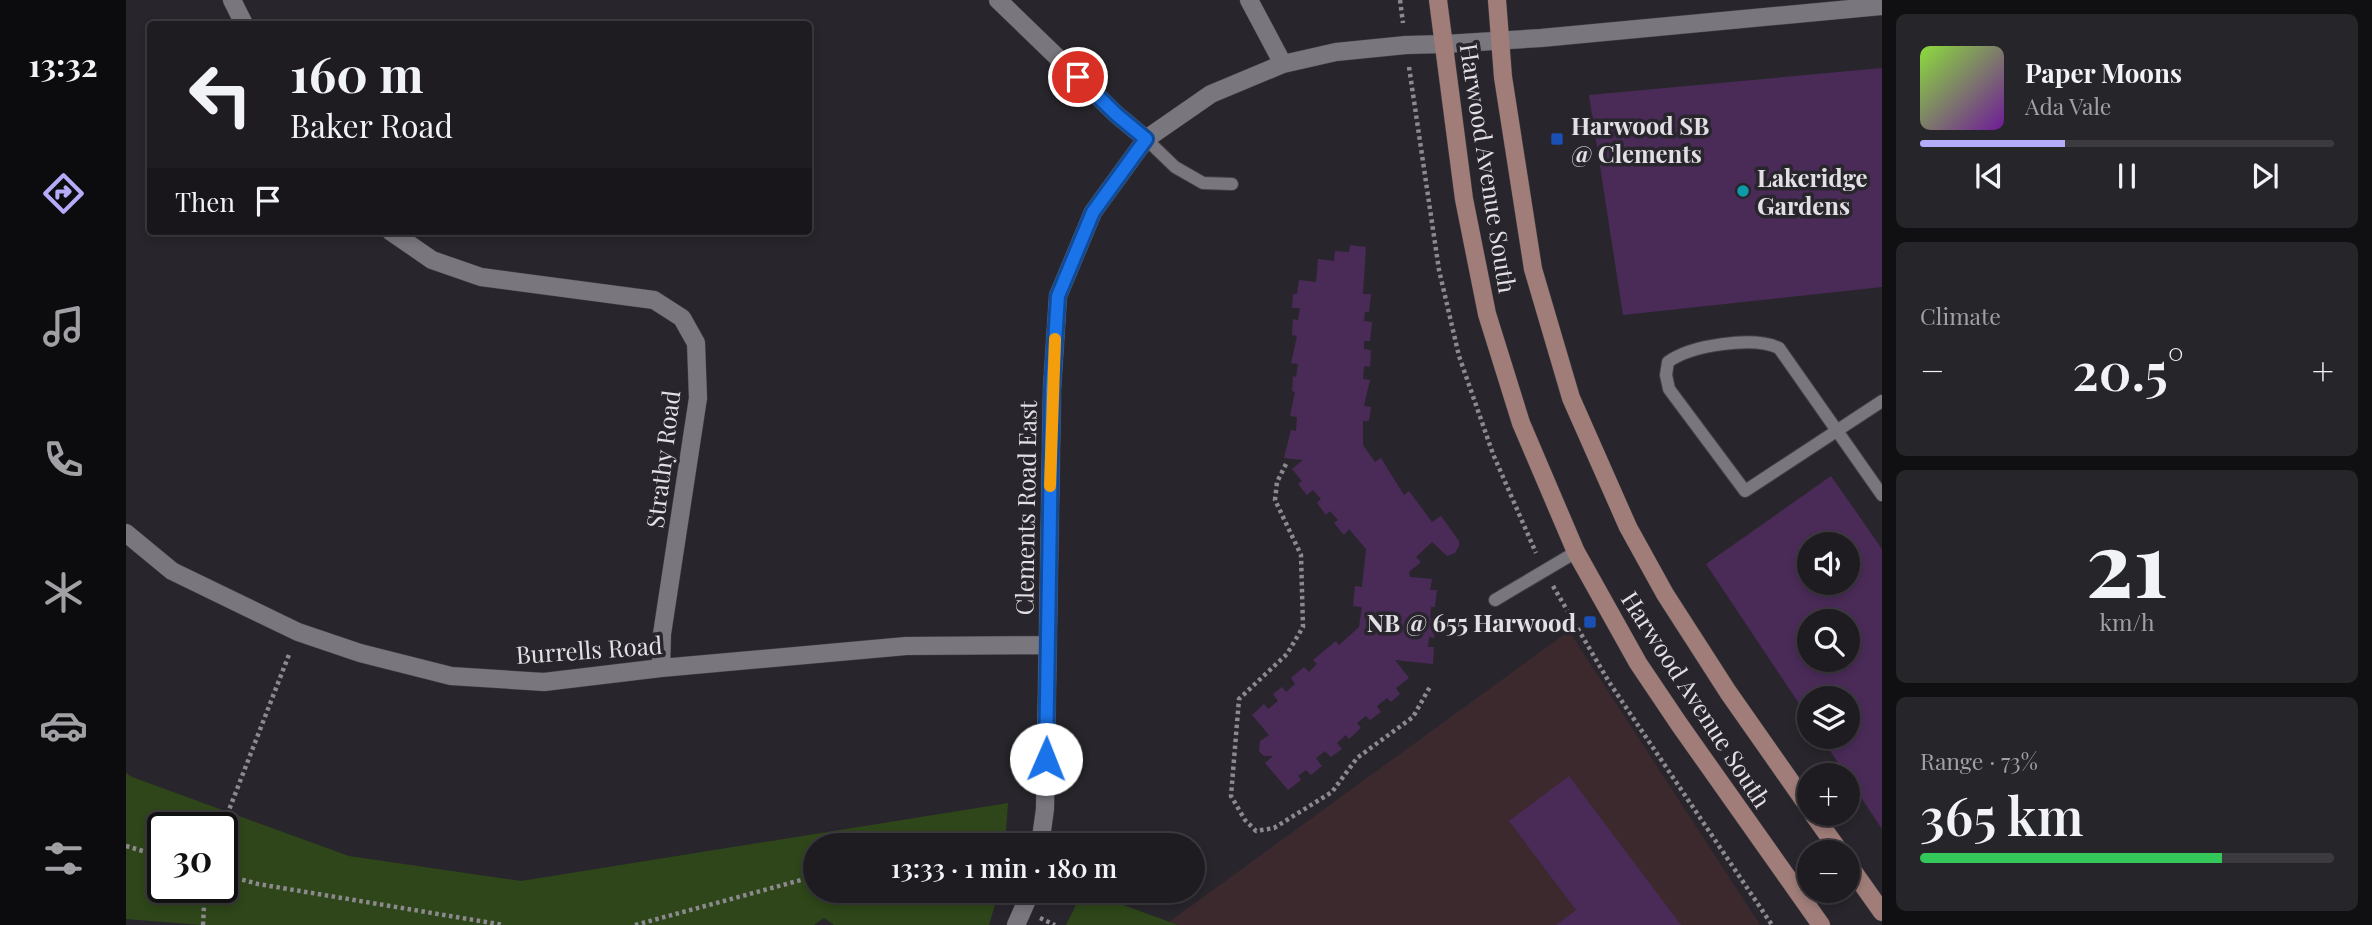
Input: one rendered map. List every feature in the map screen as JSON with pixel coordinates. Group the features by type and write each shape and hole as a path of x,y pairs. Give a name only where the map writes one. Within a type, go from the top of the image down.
{"main road":[{"name":"Harwood Avenue South","path":"1438,0 1464,199 1487,314 1521,423 1576,552 1645,673 1821,925"},
{"name":"Harwood Avenue South","path":"1497,0 1503,77 1533,270 1570,398 1629,527 1665,594 1728,692 1797,790"},
{"path":"1860,881 1882,912"}],"street":[{"path":"233,0 243,21"},
{"path":"999,0 1117,115 1146,139"},
{"path":"1249,0 1283,64"},
{"name":"Clements Road East","path":"1042,833 1045,809 1052,389 1058,296 1093,212 1146,139 1211,94 1283,64 1336,52 1406,45 1541,38 1882,6"},
{"name":"Strathy Road","path":"396,235 432,260 481,277 654,300 682,318 696,343 698,398 662,634 661,668"},
{"name":"Burrells Road","path":"126,533 172,571 298,632 360,653 451,676 544,682 661,668 906,646 1047,645"},
{"path":"1793,884 1797,881"}],"lane":[{"path":"1146,139 1175,167 1203,183 1233,184"},
{"path":"1882,401 1837,432 1745,491 1669,389 1666,375 1668,362 1678,355 1692,351 1745,342 1770,344 1779,348 1837,432 1882,495"},
{"path":"1494,600 1576,552"}],"path":[{"path":"1400,0 1401,16"},
{"path":"1286,464 1277,482 1275,500 1301,555 1303,627 1287,654 1239,699 1231,796 1245,820 1256,831 1274,828 1332,792 1357,758 1413,717 1431,685"},
{"path":"228,812 298,632"},
{"path":"126,846 147,852"},
{"path":"238,878 504,925"},
{"path":"635,925 803,880"},
{"path":"203,925 204,903"},
{"path":"987,903 1019,918"}],"shaded area":[{"path":"1569,631 1760,925 1178,925 1169,922 1195,903 1205,903 1205,896"}],"green space":[{"path":"126,773 228,812 147,812 147,903 238,903 238,816 349,856 521,881 803,836 803,903 995,903 989,925 834,925 824,918 814,925 201,925 126,919"},
{"path":"1008,803 1006,833 821,833"},
{"path":"1077,903 1118,903 1178,925 1066,925"}],"building":[{"name":"Lakeridge Gardens","path":"1882,68 1882,287 1623,315 1589,95"},
{"path":"1350,245 1366,247 1363,294 1371,294 1369,312 1365,312 1364,321 1372,322 1370,341 1364,341 1364,349 1371,350 1370,367 1364,366 1363,379 1370,380 1364,406 1371,407 1369,421 1363,421 1363,445 1375,462 1381,458 1404,495 1409,491 1432,522 1441,516 1459,541 1459,546 1455,553 1447,556 1432,542 1416,557 1421,562 1409,572 1410,577 1432,579 1430,590 1437,590 1435,607 1431,607 1430,618 1436,619 1434,638 1429,637 1428,647 1434,647 1433,664 1395,660 1409,678 1396,688 1400,694 1391,702 1387,698 1377,706 1381,712 1370,720 1366,716 1357,723 1361,728 1349,739 1346,735 1337,743 1342,749 1331,757 1325,751 1316,758 1322,766 1311,775 1306,770 1298,776 1301,780 1288,790 1265,763 1273,756 1264,756 1259,751 1260,741 1269,735 1252,715 1264,704 1268,709 1278,701 1273,694 1282,687 1286,692 1295,684 1291,678 1304,667 1309,672 1317,664 1313,660 1336,641 1339,645 1359,627 1362,607 1353,606 1355,586 1362,587 1366,549 1349,529 1344,535 1334,523 1338,520 1330,511 1326,515 1317,503 1321,499 1313,490 1307,495 1298,484 1302,481 1292,469 1303,460 1284,458 1291,430 1296,431 1297,417 1290,416 1295,392 1292,391 1293,376 1296,377 1298,364 1291,363 1297,336 1292,335 1293,319 1298,320 1300,308 1292,308 1293,294 1297,294 1299,280 1316,282 1318,259 1334,261 1335,251 1349,252"},
{"path":"1831,476 1882,549 1882,829 1860,796 1860,763 1838,763 1829,749 1860,749 1860,686 1797,686 1797,700 1706,564"},
{"path":"1569,776 1681,925 1556,925 1576,910 1509,821"}],"slow traffic":[{"path":"1050,486 1055,339"}],"place":[{"name":"Harwood SB @ Clements","path":"1557,139"},
{"name":"Lakeridge Gardens","path":"1743,191"},
{"name":"NB @ 655 Harwood","path":"1590,622"}],"route":[{"path":"1046,759 1052,389 1058,296 1093,212 1146,139 1078,77"}]}
